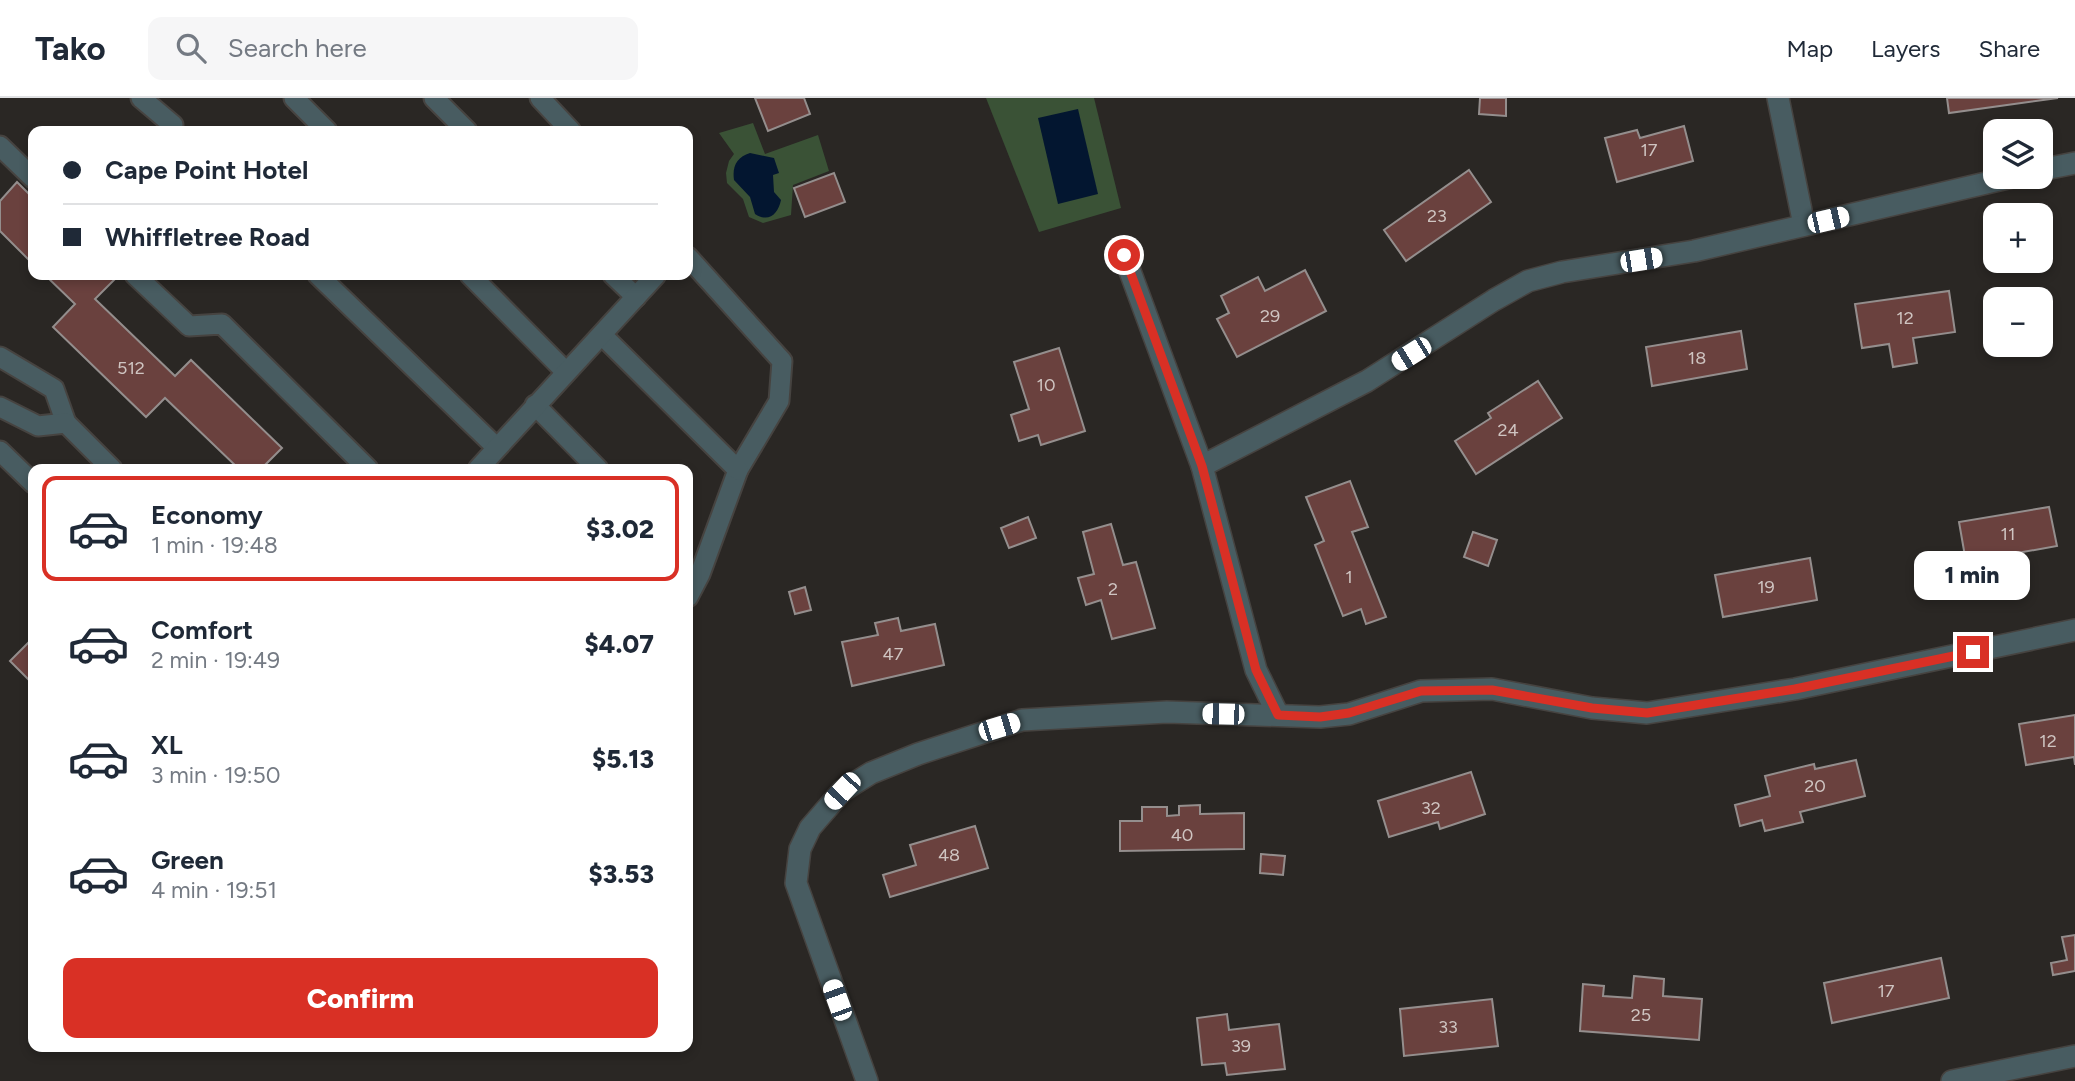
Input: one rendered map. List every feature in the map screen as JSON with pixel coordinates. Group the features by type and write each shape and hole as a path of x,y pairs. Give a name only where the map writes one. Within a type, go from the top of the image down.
{"street":[{"path":"1778,98 1804,225"},
{"path":"2053,167 2075,163"},
{"path":"1202,466 1367,381 1494,299 1528,281 1562,272 1694,251 1983,184"},
{"path":"1124,255 1202,466 1256,670 1278,715"},
{"path":"867,1081 796,883 800,849 810,828 842,791 871,773 918,754 1022,720 1167,712 1320,717 1349,713 1421,691 1492,690 1592,708 1647,713 1795,689 2075,630"},
{"path":"1952,1081 2075,1056"}],"lane":[{"path":"141,98 173,125"},
{"path":"294,98 322,126"},
{"path":"434,98 462,126"},
{"path":"540,98 566,126"},
{"path":"0,146 28,173"},
{"path":"693,263 782,361 779,401 738,470 694,567"},
{"path":"140,280 189,326 222,324 364,464"},
{"path":"323,280 496,447"},
{"path":"475,280 566,372"},
{"path":"618,280 636,297"},
{"path":"482,464 651,280"},
{"path":"602,335 738,470"},
{"path":"0,357 54,389 66,423 107,464"},
{"path":"535,405 593,464"},
{"path":"0,407 38,426 66,423"},
{"path":"0,451 28,478"}],"green space":[{"path":"986,98 1094,98 1121,208 1039,232"},
{"path":"753,123 765,154 818,135 829,171 793,185 791,215 763,223 749,217 743,199 727,183 726,173 734,154 719,133"}],"water":[{"path":"1078,109 1098,194 1058,204 1038,118"},
{"path":"750,153 774,158 779,173 773,175 774,192 781,200 778,209 769,217 755,214 750,197 734,180 736,163"}],"building":[{"path":"755,98 804,98 810,114 768,131"},
{"path":"1480,98 1506,98 1506,116 1479,114"},
{"path":"1947,98 2058,98 1949,113"},
{"path":"1684,126 1693,161 1617,182 1605,138 1637,130 1640,138"},
{"path":"1469,170 1491,202 1406,261 1384,230"},
{"path":"834,173 845,202 805,217 794,188"},
{"path":"17,182 28,193 28,259 0,231 0,201"},
{"path":"1305,270 1326,311 1237,357 1217,319 1229,313 1221,296 1258,277 1265,291"},
{"path":"50,280 114,280 95,299 175,376 191,360 282,448 266,464 234,464 165,398 146,417 53,327 75,304"},
{"path":"1949,291 1955,332 1913,338 1917,363 1893,367 1889,344 1862,348 1855,304"},
{"path":"1741,331 1747,369 1652,386 1646,347"},
{"path":"1059,348 1085,431 1041,445 1038,435 1019,441 1011,415 1029,409 1014,362"},
{"path":"1538,381 1562,418 1476,474 1455,441 1491,418 1488,413"},
{"path":"1350,481 1368,527 1352,532 1386,617 1366,624 1361,609 1343,616 1315,545 1324,541 1306,497"},
{"path":"2049,507 2057,546 1966,562 1959,522"},
{"path":"1028,517 1036,538 1009,548 1001,528"},
{"path":"1111,524 1123,565 1136,562 1155,628 1112,639 1101,600 1086,605 1078,578 1094,574 1083,532"},
{"path":"1473,532 1497,540 1488,566 1464,557"},
{"path":"1810,558 1817,600 1723,617 1715,575"},
{"path":"805,587 811,610 795,614 789,592"},
{"path":"898,618 901,631 935,624 944,665 852,686 842,642 878,635 875,623"},
{"path":"28,643 28,679 10,661"},
{"path":"2075,715 2075,765 2074,757 2026,765 2019,724"},
{"path":"1856,760 1865,796 1800,812 1803,822 1765,831 1762,820 1740,826 1735,805 1770,796 1765,776 1814,764 1815,769"},
{"path":"1471,772 1485,814 1440,829 1438,822 1389,837 1378,801"},
{"path":"1200,805 1200,814 1244,813 1244,849 1120,851 1120,821 1142,821 1142,807 1167,807 1167,816 1179,815 1179,806"},
{"path":"975,826 988,868 890,897 883,875 916,865 910,845"},
{"path":"1261,854 1285,856 1283,875 1260,873"},
{"path":"2075,935 2075,971 2053,975 2051,963 2067,960 2062,937"},
{"path":"1941,958 1949,998 1832,1023 1824,983"},
{"path":"1634,976 1664,979 1663,996 1702,999 1699,1040 1580,1031 1583,984 1604,986 1603,996 1632,998"},
{"path":"1492,999 1498,1046 1404,1056 1400,1009"},
{"path":"1227,1014 1229,1030 1279,1024 1285,1069 1227,1075 1225,1063 1202,1065 1197,1018"}],"route":[{"path":"1124,255 1202,466 1256,670 1278,715 1320,717 1349,713 1421,691 1492,690 1592,708 1647,713 1795,689 1973,652"}]}
